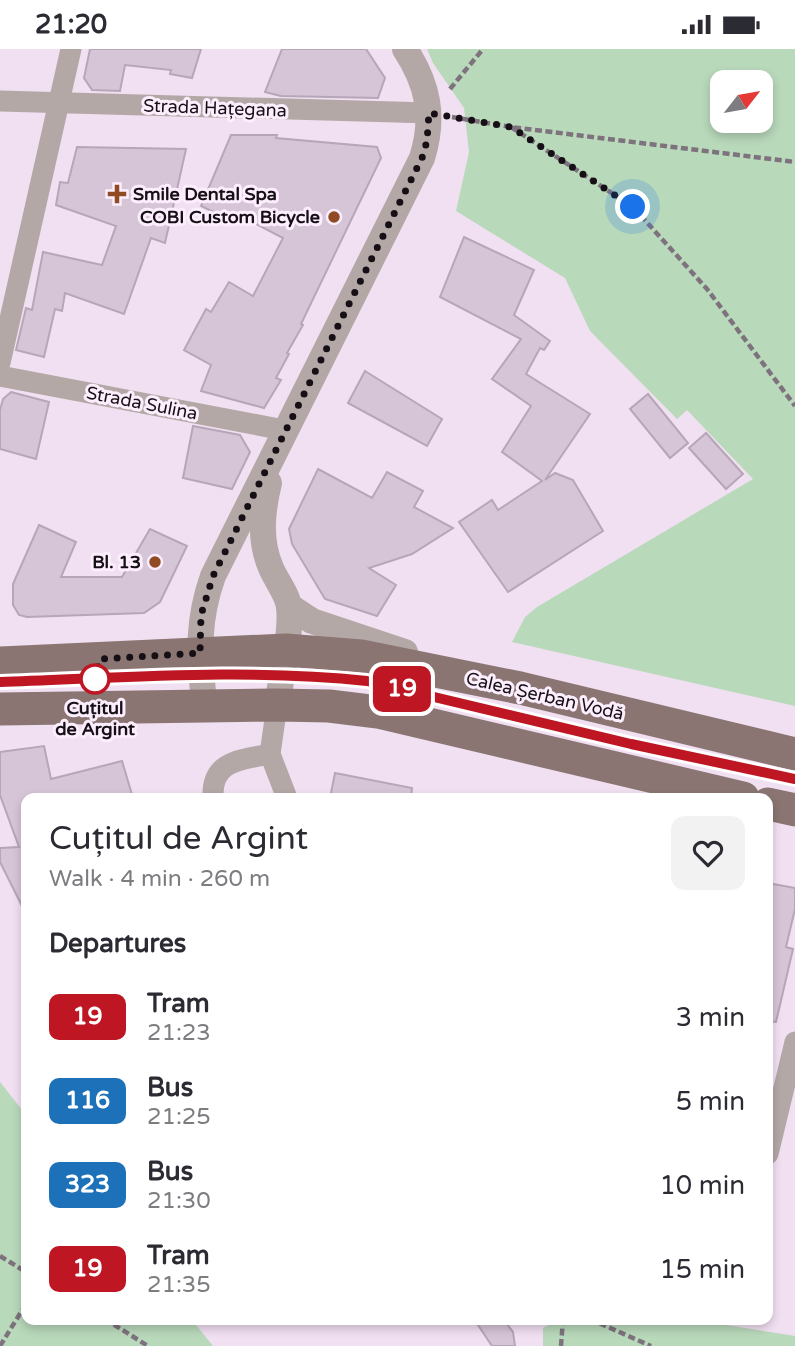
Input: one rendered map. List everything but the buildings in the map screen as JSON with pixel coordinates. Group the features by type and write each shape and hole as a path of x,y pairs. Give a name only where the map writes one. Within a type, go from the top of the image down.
{"main road":[{"name":"Calea Șerban Vodă","path":"0,663 286,650 361,656 520,688 795,754"},
{"path":"0,709 204,705 330,706 378,712 722,793"},
{"path":"773,805 795,810"}],"street":[{"path":"0,363 71,49"},
{"path":"204,705 200,653 201,615 213,576 422,158 427,141 429,113 424,82 405,49"},
{"name":"Strada Hațegana","path":"0,101 429,113"},
{"name":"Strada Sulina","path":"0,376 284,430"},
{"path":"284,430 263,507 263,539 270,566 289,606 286,650 270,754 284,793"},
{"path":"213,576 223,566 244,557 270,566"},
{"path":"289,606 322,625 520,688"},
{"path":"214,793 215,779 222,768 236,761 270,754"},
{"path":"773,1133 795,1042"}],"path":[{"path":"429,113 483,49"},
{"path":"429,113 511,127 795,162"},
{"path":"511,127 633,207 707,289 795,407"},
{"path":"0,1257 21,1269"},
{"path":"0,1346 21,1312"},
{"path":"115,1325 148,1346"},
{"path":"561,1346 563,1325"},
{"path":"604,1325 652,1346"}],"green space":[{"path":"427,49 795,49 795,706 512,642 525,617 537,607 753,479 687,410 677,419 590,331 565,278 456,211 469,152 464,108 433,63"},
{"path":"0,1082 21,1109 21,1325 196,1325 213,1346 0,1346"},
{"path":"548,1325 726,1325 795,1336 795,1346 543,1346 543,1328"}],"tram line":[{"name":"19","path":"0,682 202,676 333,677 367,681 631,744 795,779"}],"place":[{"name":"Smile Dental Spa","path":"117,194"},
{"name":"COBI Custom Bicycle","path":"334,217"},
{"name":"Bl. 13","path":"155,562"},
{"name":"Cuțitul de Argint","path":"95,679"}],"route":[{"path":"95,679 100,659 200,653 201,615 213,576 422,158 427,141 429,113 511,127 633,207"}]}
